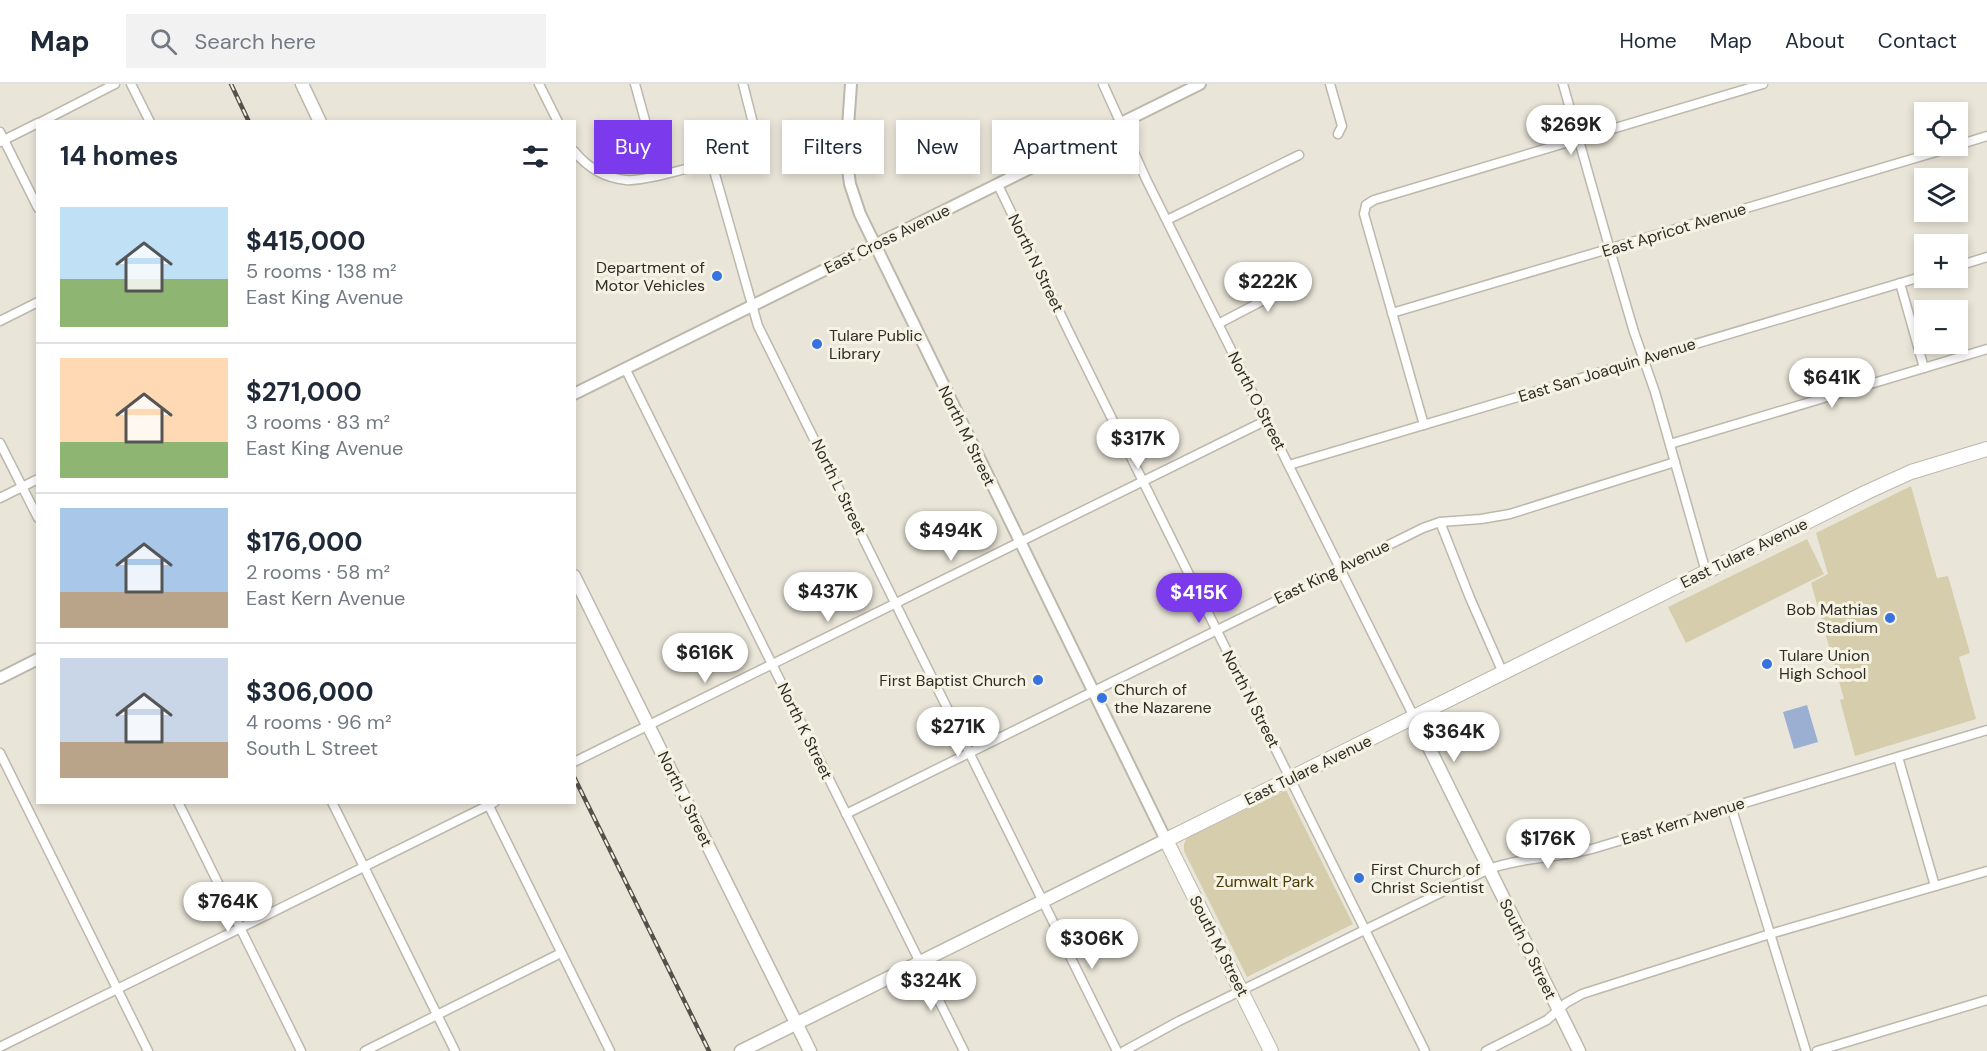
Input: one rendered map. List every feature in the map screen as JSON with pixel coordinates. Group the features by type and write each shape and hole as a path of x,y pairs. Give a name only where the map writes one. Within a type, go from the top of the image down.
{"main road":[{"path":"302,84 319,120"},
{"name":"East Tulare Avenue","path":"741,1051 1900,477 1987,448"},
{"name":"North J Street","path":"576,580 810,1051"},
{"name":"South O Street","path":"1414,717 1579,1051"},
{"name":"South M Street","path":"1166,840 1271,1051"}],"street":[{"path":"43,120 116,84"},
{"path":"131,84 149,120"},
{"path":"539,84 557,120"},
{"path":"635,84 660,175"},
{"path":"743,84 753,120"},
{"name":"North M Street","path":"851,84 846,142 847,168 854,201 1166,840"},
{"name":"North O Street","path":"1103,84 1118,120"},
{"name":"East Cross Avenue","path":"1128,120 1200,84"},
{"path":"1330,84 1342,126 1338,134"},
{"path":"1563,84 1706,572"},
{"path":"1424,424 1365,214 1366,205 1374,200 1763,84"},
{"path":"36,123 1,138 36,204"},
{"name":"East Apricot Avenue","path":"1968,142 1987,136"},
{"path":"576,154 587,166 605,175 629,180 684,168"},
{"path":"1167,220 1299,154"},
{"name":"East Apricot Avenue","path":"1392,313 1921,156"},
{"name":"North O Street","path":"1139,163 1414,717"},
{"name":"North L Street","path":"715,174 759,326 1119,1050"},
{"name":"East Cross Avenue","path":"576,393 1018,174"},
{"name":"North N Street","path":"998,184 1425,1051"},
{"path":"1968,263 1987,257"},
{"path":"1218,324 1304,279"},
{"name":"East San Joaquin Avenue","path":"1289,465 1914,279"},
{"path":"1900,283 1924,368"},
{"path":"0,321 36,303"},
{"path":"1670,444 1987,349"},
{"name":"North K Street","path":"626,370 964,1051"},
{"path":"576,761 773,666 1267,420"},
{"path":"0,443 36,514"},
{"name":"East King Avenue","path":"846,814 1423,528 1440,522 1510,514 1675,462"},
{"path":"0,498 36,480"},
{"path":"1440,522 1503,673"},
{"path":"0,678 36,660"},
{"name":"East Kern Avenue","path":"1119,1050 1489,869 1524,859 1576,853 1986,732"},
{"path":"0,753 148,1051"},
{"path":"1898,757 1935,886"},
{"path":"179,804 301,1051"},
{"path":"333,804 455,1051"},
{"path":"0,1047 490,804 610,1051"},
{"path":"1731,806 1806,1051"},
{"path":"1486,1051 1547,1020 1566,1003 1582,994 1770,934 1987,871"},
{"path":"365,1051 561,953"},
{"path":"1817,1051 1987,1000"}],"green space":[{"name":"Bob Mathias Stadium","path":"1911,486 1937,578 1948,576 1970,653 1959,657 1976,719 1855,756 1840,700 1844,699 1811,583 1828,574 1816,533"},
{"path":"1807,539 1824,574 1686,643 1668,607"},
{"name":"Zumwalt Park","path":"1286,790 1353,924 1247,977 1184,851 1184,844 1187,838"}],"water":[{"path":"1807,705 1818,742 1794,749 1783,712"}],"railway":[{"path":"231,84 248,120"},
{"path":"576,781 709,1051"}],"place":[{"name":"Department of Motor Vehicles","path":"717,276"},
{"name":"Tulare Public Library","path":"817,344"},
{"name":"Bob Mathias Stadium","path":"1890,618"},
{"name":"Tulare Union High School","path":"1767,664"},
{"name":"First Baptist Church","path":"1038,680"},
{"name":"Church of the Nazarene","path":"1102,698"},
{"name":"First Church of Christ Scientist","path":"1359,878"}]}
